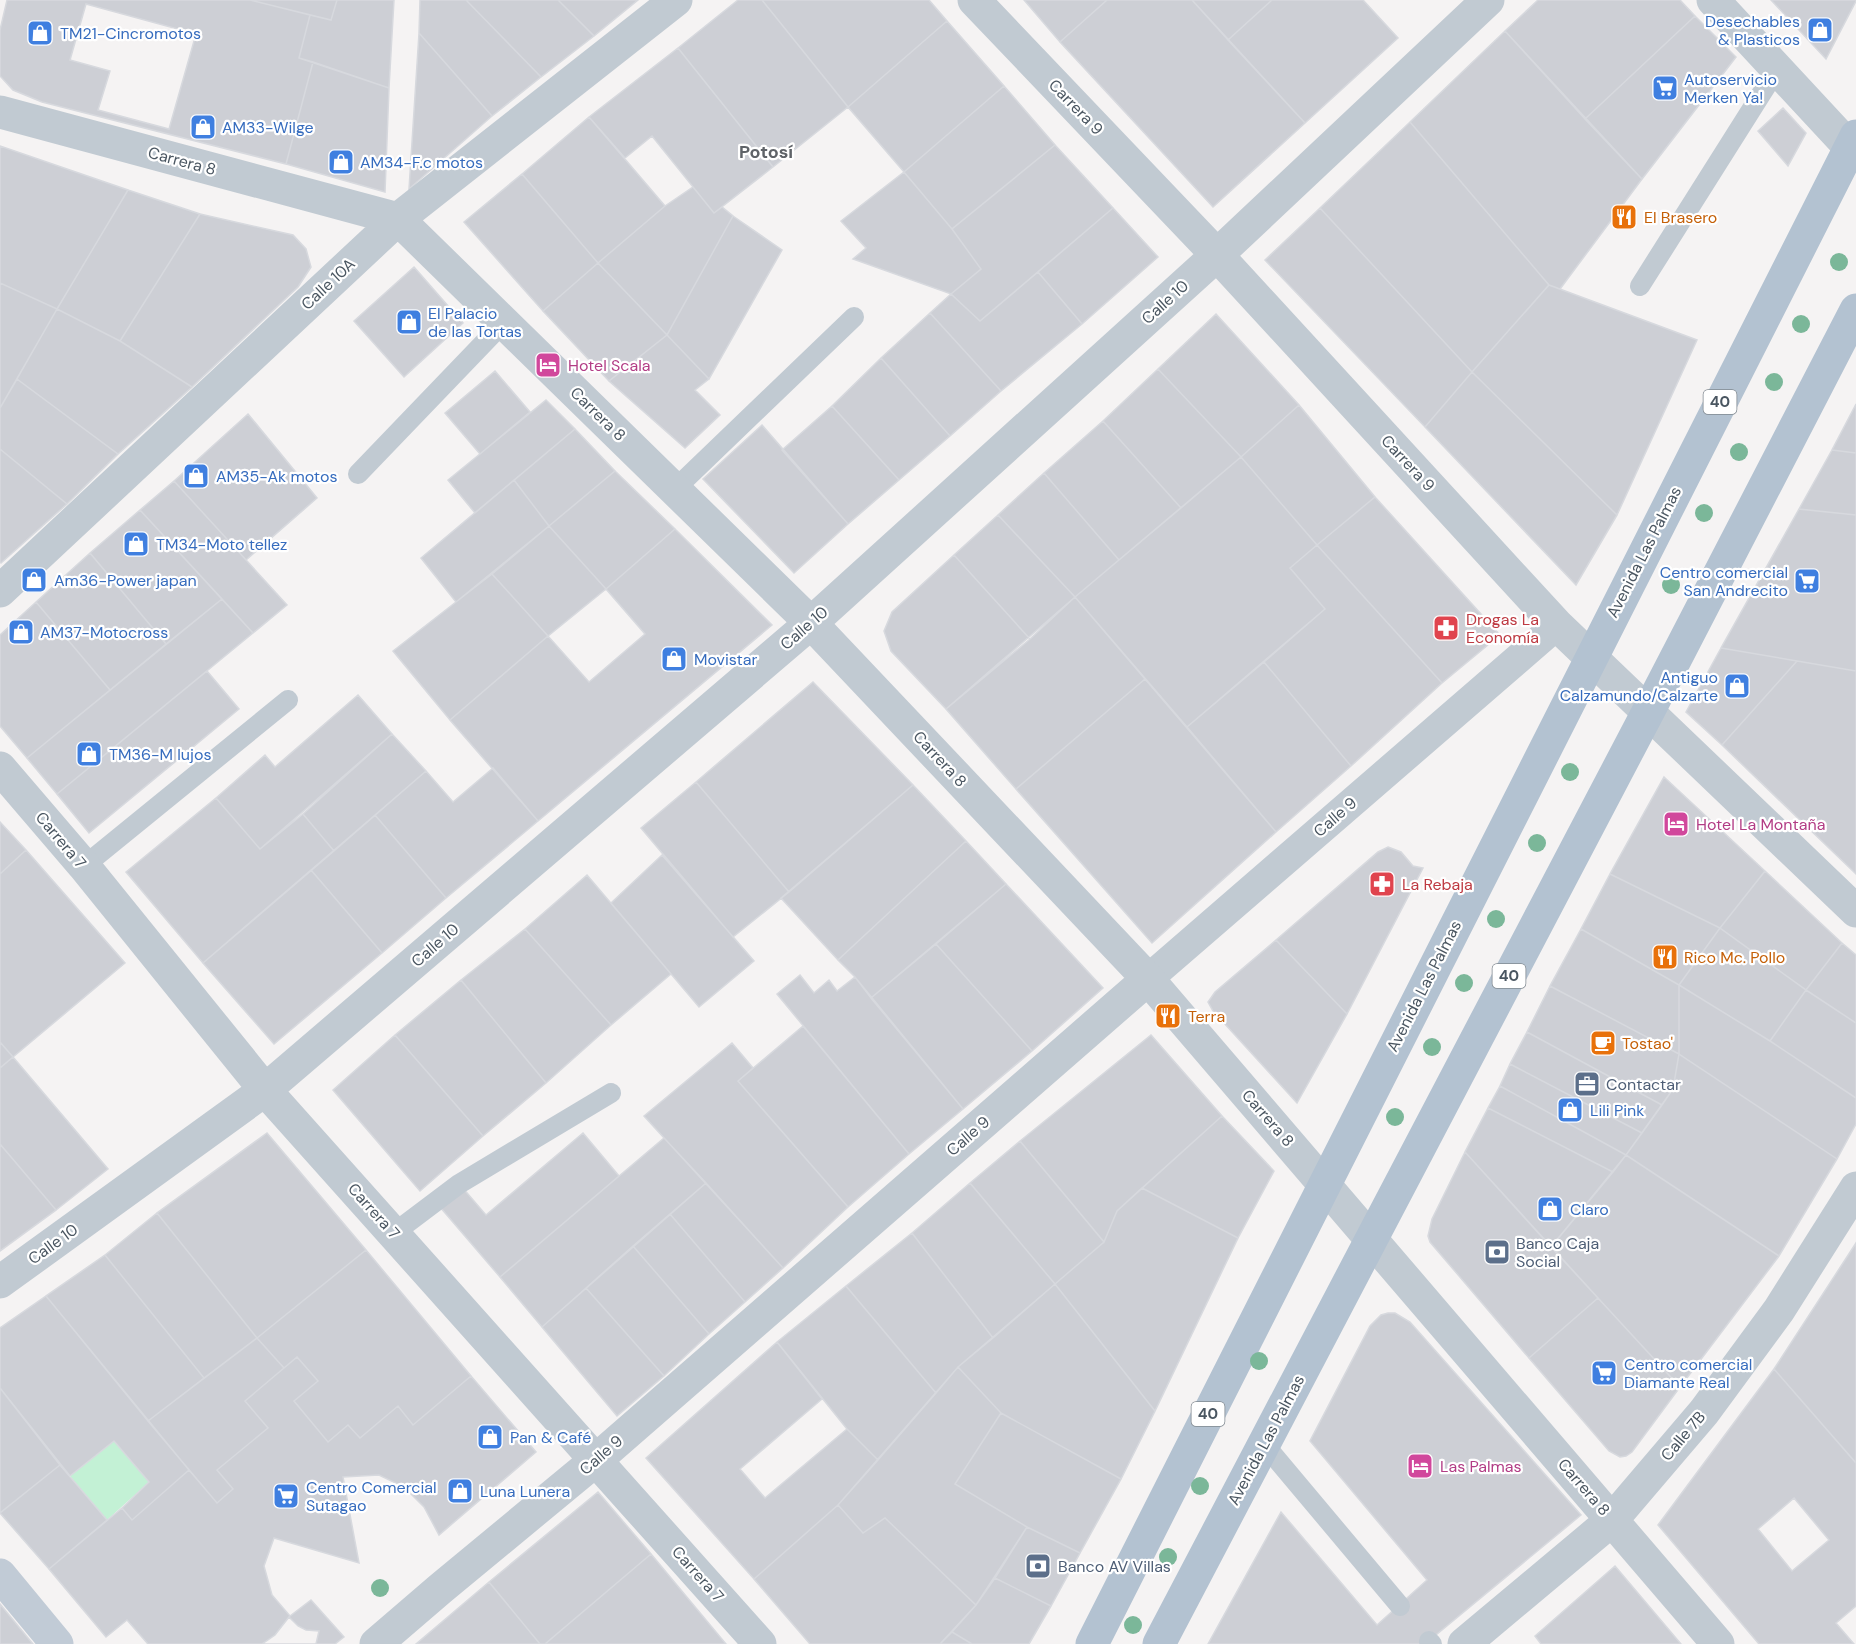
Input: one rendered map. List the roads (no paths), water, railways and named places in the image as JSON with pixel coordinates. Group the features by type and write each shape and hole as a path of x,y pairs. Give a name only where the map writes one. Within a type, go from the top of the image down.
{"main road":[{"name":"Avenida Las Palmas","path":"1092,1644 1591,657 1854,146"},
{"name":"Avenida Las Palmas","path":"1159,1644 1648,712 1856,310"},
{"path":"0,1575 57,1644"}],"street":[{"name":"Calle 10A","path":"0,591 398,219 676,0"},
{"name":"Carrera 9","path":"974,0 1217,255 1557,625 1856,911"},
{"name":"Calle 10","path":"0,1282 265,1090 811,623 1217,255 1488,0"},
{"path":"1713,0 1777,69 1854,146"},
{"name":"Carrera 8","path":"0,112 398,219 811,623 1148,979 1718,1644"},
{"name":"Calle 9","path":"376,1644 440,1588 596,1460 1557,625"},
{"name":"Carrera 7","path":"0,768 84,866 265,1090 760,1644"},
{"name":"Calle 7B","path":"1464,1644 1612,1520 1704,1412 1779,1310 1856,1188"}],"lane":[{"path":"1641,286 1777,69"},
{"path":"675,489 854,317"},
{"path":"358,474 504,322"},
{"path":"84,866 288,700"},
{"path":"394,1233 459,1184 611,1093"},
{"path":"1264,1444 1400,1606"}],"place":[{"name":"Desechables & Plasticos","path":"1820,30"},
{"name":"TM21-Cincromotos","path":"40,33"},
{"name":"Autoservicio Merken Ya!","path":"1665,88"},
{"name":"AM33-Wilge","path":"203,127"},
{"name":"AM34-F.c motos","path":"341,162"},
{"name":"El Brasero","path":"1624,217"},
{"name":"El Palacio de las Tortas","path":"409,322"},
{"name":"Hotel Scala","path":"548,365"},
{"name":"AM35-Ak motos","path":"196,476"},
{"name":"TM34-Moto tellez","path":"136,544"},
{"name":"Am36-Power japan","path":"34,580"},
{"name":"Centro comercial San Andrecito","path":"1807,581"},
{"name":"Drogas La Economía","path":"1446,628"},
{"name":"AM37-Motocross","path":"21,632"},
{"name":"Movistar","path":"674,659"},
{"name":"Antiguo Calzamundo/Calzarte","path":"1737,686"},
{"name":"TM36-M lujos","path":"89,754"},
{"name":"Hotel La Montaña","path":"1676,824"},
{"name":"La Rebaja","path":"1382,884"},
{"name":"Rico Mc. Pollo","path":"1665,957"},
{"name":"Terra","path":"1168,1016"},
{"name":"Tostao'","path":"1603,1043"},
{"name":"Contactar","path":"1587,1084"},
{"name":"Lili Pink","path":"1570,1110"},
{"name":"Claro","path":"1550,1209"},
{"name":"Banco Caja Social","path":"1497,1252"},
{"name":"Centro comercial Diamante Real","path":"1604,1373"},
{"name":"Pan & Café","path":"490,1437"},
{"name":"Las Palmas","path":"1420,1466"},
{"name":"Luna Lunera","path":"460,1491"},
{"name":"Centro Comercial Sutagao","path":"286,1496"},
{"name":"Banco AV Villas","path":"1038,1566"}],"district":[{"name":"Potosí","path":"766,152"}]}
